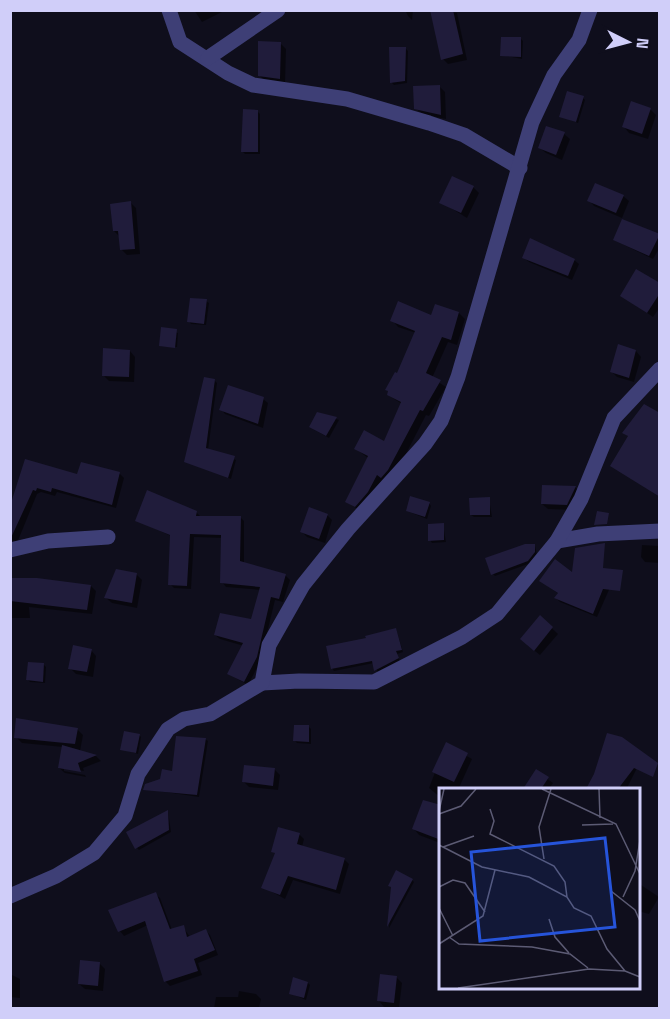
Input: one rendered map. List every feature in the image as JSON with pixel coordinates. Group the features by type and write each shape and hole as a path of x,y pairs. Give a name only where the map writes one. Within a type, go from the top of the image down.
{"street":[{"path":"169,10 180,42 228,73 253,85 347,99 464,135 520,168"},
{"path":"208,58 278,10"},
{"path":"262,683 270,645 303,585 348,529 425,444 441,422 458,377 486,274 520,168 532,122 554,75 579,40 590,10"},
{"path":"10,896 56,876 94,853 125,816 138,774 168,729 184,719 210,714 262,683 374,682 462,637 497,614 558,541 581,499 615,417 660,369"},
{"path":"558,541 598,534 660,531"},
{"path":"10,550 48,541 108,537"}],"building":[{"path":"430,10 453,10 463,54 441,60"},
{"path":"501,37 521,37 521,57 500,56"},
{"path":"258,41 281,42 280,79 258,76"},
{"path":"389,47 406,47 405,81 390,83"},
{"path":"440,85 441,115 414,109 413,86"},
{"path":"567,91 584,96 576,122 559,117"},
{"path":"631,101 651,108 642,134 622,127"},
{"path":"243,109 258,110 258,152 241,152"},
{"path":"546,126 565,132 556,155 538,148"},
{"path":"452,176 474,186 461,213 439,203"},
{"path":"595,183 624,195 616,213 587,201"},
{"path":"131,201 135,249 120,250 118,231 113,231 110,204"},
{"path":"622,219 660,234 649,256 613,240"},
{"path":"530,238 575,259 568,276 522,258"},
{"path":"636,269 660,283 660,293 647,313 620,296"},
{"path":"190,298 207,299 204,324 187,322"},
{"path":"398,301 431,315 435,304 459,312 451,340 442,337 426,373 441,380 423,411 420,410 388,470 381,478 377,475 368,492 355,507 345,502 368,456 354,449 364,430 384,441 401,402 387,395 388,391 385,390 395,372 397,373 415,331 390,321"},
{"path":"161,327 177,329 175,348 159,346"},
{"path":"618,344 636,350 629,378 610,372"},
{"path":"103,348 130,350 129,377 102,376"},
{"path":"204,377 215,379 206,448 235,456 228,478 184,462"},
{"path":"228,385 264,397 258,424 219,410"},
{"path":"644,404 660,413 660,497 610,466 628,436 622,433"},
{"path":"317,412 337,417 326,436 309,427"},
{"path":"25,459 77,474 81,462 120,472 112,505 52,488 51,492 37,488 36,491 33,490 10,540 10,506"},
{"path":"542,485 576,486 567,505 541,504"},
{"path":"147,490 197,511 196,516 241,516 240,561 286,574 279,599 271,597 257,657 244,682 227,674 243,643 214,635 220,613 251,619 260,587 220,583 221,535 190,534 187,586 168,585 170,535 135,521"},
{"path":"410,496 430,502 425,517 406,511"},
{"path":"490,497 490,515 470,515 469,498"},
{"path":"309,507 328,514 319,539 300,532"},
{"path":"597,511 609,513 607,524 594,525"},
{"path":"444,523 444,540 428,541 428,524"},
{"path":"605,543 603,568 623,570 620,591 603,589 593,614 554,598 558,593 539,581 555,559 572,572 575,548"},
{"path":"525,544 535,544 535,552 528,561 491,575 485,558"},
{"path":"116,569 137,573 132,603 104,598"},
{"path":"10,578 37,578 91,585 87,610 10,601"},
{"path":"540,615 553,627 534,651 520,639"},
{"path":"396,628 402,650 396,651 399,658 374,671 372,661 331,669 326,646 366,638 365,636"},
{"path":"73,645 92,649 87,672 68,669"},
{"path":"28,662 44,663 43,682 26,680"},
{"path":"16,718 78,728 75,744 14,738"},
{"path":"294,725 309,725 309,742 293,741"},
{"path":"124,731 140,734 136,753 120,750"},
{"path":"607,733 622,737 658,763 653,777 634,768 619,788 587,788 594,774"},
{"path":"176,736 206,738 197,795 143,790 145,784 160,779 162,769 172,771"},
{"path":"446,742 468,753 454,782 432,772"},
{"path":"62,745 97,755 78,763 81,772 58,768"},
{"path":"244,765 275,768 273,786 242,782"},
{"path":"536,769 549,777 542,788 524,788"},
{"path":"423,800 439,804 439,839 412,829"},
{"path":"168,810 169,830 135,849 126,832"},
{"path":"278,827 300,833 297,844 345,858 336,890 288,876 280,895 261,888 275,853 271,852"},
{"path":"396,870 413,879 387,927 391,887 388,886"},
{"path":"156,892 170,929 184,925 187,937 206,929 215,950 194,959 198,971 164,982 145,921 118,932 108,910"},
{"path":"80,960 100,962 98,986 78,984"},
{"path":"380,974 397,976 394,1003 377,1001"},
{"path":"293,977 308,982 304,998 289,994"}]}
